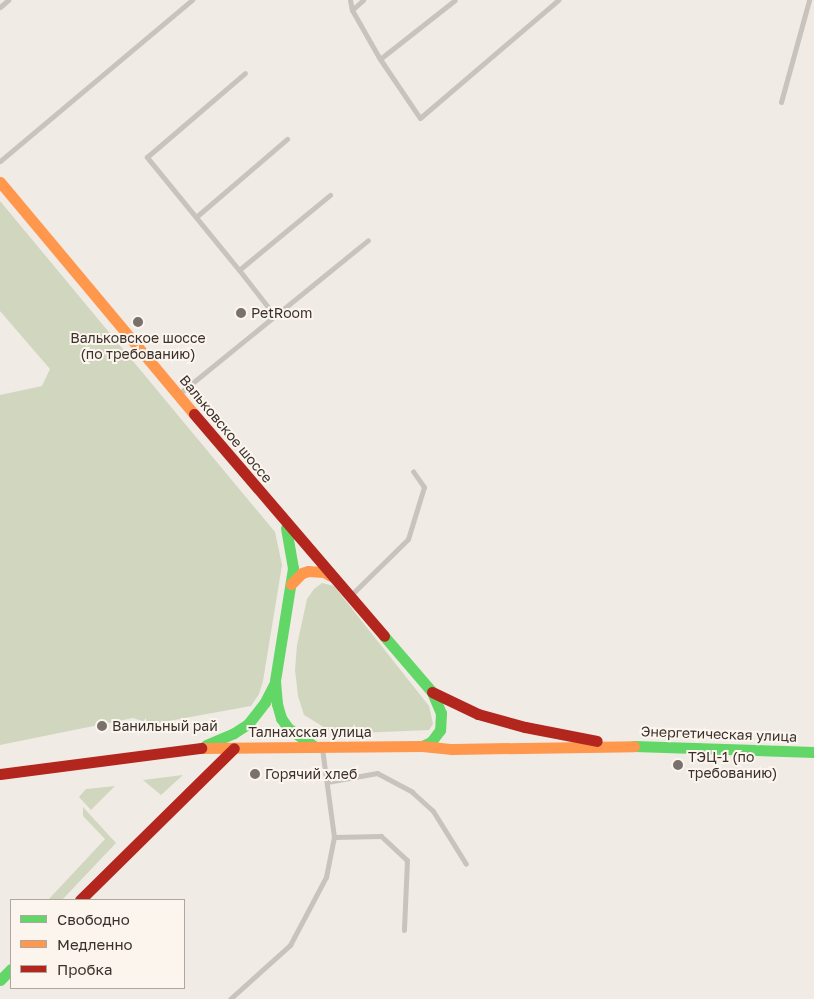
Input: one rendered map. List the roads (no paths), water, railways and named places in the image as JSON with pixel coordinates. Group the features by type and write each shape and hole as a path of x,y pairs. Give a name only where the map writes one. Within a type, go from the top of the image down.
{"main road":[{"name":"Вальковское шоссе","path":"0,182 284,521 432,692 439,708 442,722 437,737 422,746"},
{"path":"200,748 234,733 248,724 265,702 275,681 291,584 292,553 284,521"},
{"path":"291,584 302,573 316,571 331,576"},
{"path":"275,681 281,718 299,737 319,747"},
{"name":"Вальковское шоссе","path":"432,692 478,714 525,727 622,746"},
{"name":"Талнахская улица","path":"0,774 200,748 422,746 435,748 577,748 622,746"},
{"name":"Энергетическая улица","path":"622,746 785,753 814,752"},
{"path":"81,899 234,748"},
{"path":"0,980 10,970"}],"lane":[{"path":"0,7 8,0"},
{"path":"0,161 192,0"},
{"path":"350,0 352,10 380,59 420,118 558,0"},
{"path":"352,10 363,0"},
{"path":"380,59 455,0"},
{"path":"781,102 809,0"},
{"path":"245,73 147,157 275,316"},
{"path":"196,217 287,139"},
{"path":"239,270 330,195"},
{"path":"178,394 368,240"},
{"path":"350,596 408,539 424,487 413,471"},
{"path":"230,999 290,945 326,877 334,837 327,782 319,747"},
{"path":"327,782 377,774 412,792 433,811 466,864"},
{"path":"334,837 381,836 407,860 404,930"}],"place":[{"name":"PetRoom","path":"241,313"},
{"name":"Вальковское шоссе (по требованию)","path":"138,322"},
{"name":"Ванильный рай","path":"102,726"},
{"name":"ТЭЦ-1 (по требованию)","path":"678,765"},
{"name":"Горячий хлеб","path":"255,774"}]}
